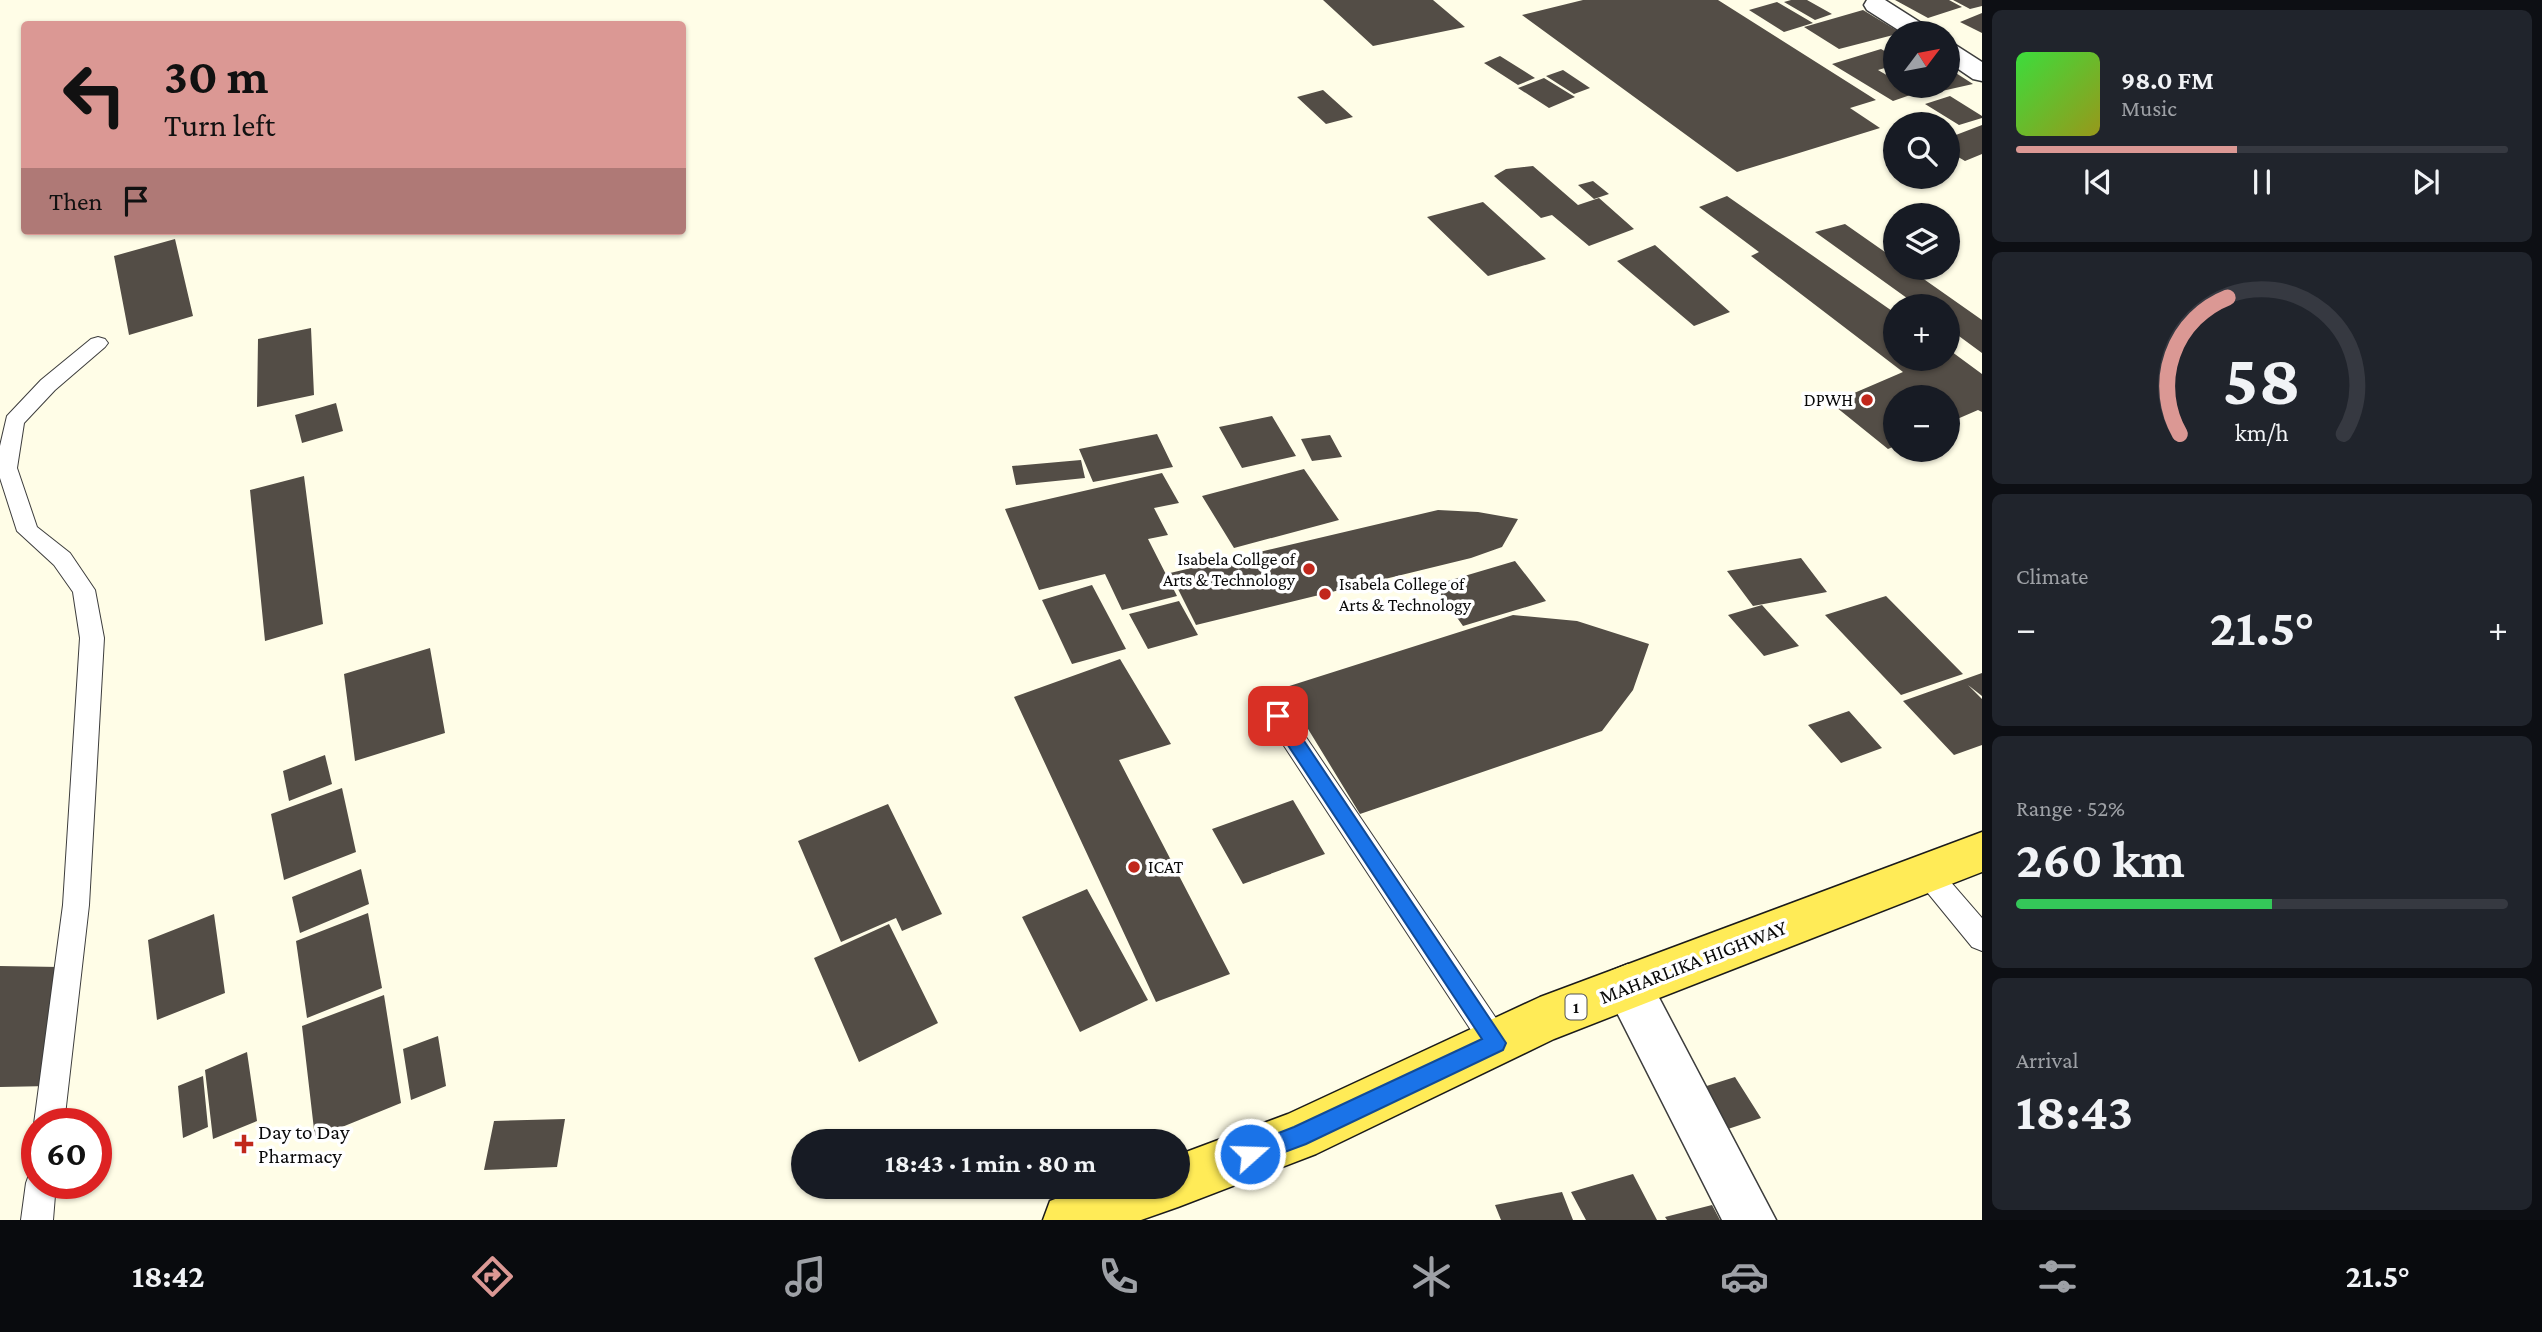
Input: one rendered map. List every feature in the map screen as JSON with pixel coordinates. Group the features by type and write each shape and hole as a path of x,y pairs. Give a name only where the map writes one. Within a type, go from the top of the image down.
{"main road":[{"name":"MAHARLIKA HIGHWAY","path":"1190,1176 1298,1136 1540,1021 1982,852"},
{"path":"1069,1220 1127,1199"}],"street":[{"path":"1876,5 1901,21"},
{"path":"1960,59 1982,73"},
{"path":"1628,986 1750,1220"}],"lane":[{"path":"51,1108 76,905 92,638 84,590 62,559 28,531 7,468 14,421 48,385 98,343"},
{"path":"1278,716 1496,1043"},
{"path":"1927,873 1982,938"},
{"path":"37,1220 39,1199"}],"building":[{"path":"1323,0 1433,0 1465,27 1373,46"},
{"path":"1583,0 1718,0 1876,100 1850,108 1880,128 1737,172 1522,15"},
{"path":"1807,0 1832,14 1815,20 1784,2"},
{"path":"1895,0 1949,0 1962,7 1928,18"},
{"path":"1953,0 1982,0 1982,6 1970,9"},
{"path":"1777,2 1813,23 1784,32 1749,10"},
{"path":"1863,10 1883,22 1883,38 1839,49 1804,27"},
{"path":"1982,13 1982,33 1960,22"},
{"path":"1883,50 1883,69 1878,70 1883,73 1883,95 1832,64"},
{"path":"1500,56 1535,78 1518,85 1484,63"},
{"path":"1563,70 1590,88 1574,94 1546,76"},
{"path":"1960,76 1973,84 1960,87"},
{"path":"1544,78 1575,97 1549,108 1518,88"},
{"path":"1323,90 1353,117 1326,124 1297,97"},
{"path":"1953,98 1982,118 1960,125 1960,112 1938,112 1925,104"},
{"path":"1982,125 1982,154 1965,161 1960,158 1960,133"},
{"path":"1533,166 1578,205 1599,198 1634,229 1589,246 1552,215 1541,218 1494,176 1506,169"},
{"path":"1593,181 1609,194 1594,199 1578,185"},
{"path":"1727,196 1883,305 1883,357 1751,256 1759,252 1699,207"},
{"path":"1483,202 1546,259 1488,276 1427,217"},
{"path":"1845,224 1883,251 1883,280 1925,280 1945,294 1901,294 1815,232"},
{"path":"175,239 193,316 129,335 114,256"},
{"path":"1655,245 1730,312 1694,326 1617,261"},
{"path":"1960,305 1982,320 1982,353 1960,337"},
{"path":"311,328 314,395 257,407 258,339"},
{"path":"1960,358 1982,374 1982,412 1978,410 1960,418 1960,385 1883,385 1883,445 1831,403 1903,372 1960,371"},
{"path":"336,403 343,431 302,443 295,415"},
{"path":"1272,416 1296,456 1242,468 1219,427"},
{"path":"1157,434 1173,467 1093,482 1079,449"},
{"path":"1330,435 1342,457 1312,461 1301,439"},
{"path":"1081,460 1085,478 1016,485 1012,466"},
{"path":"1304,469 1339,520 1234,548 1202,496"},
{"path":"1162,473 1179,503 1154,508 1168,535 1148,539 1177,596 1122,610 1105,574 1039,590 1005,509"},
{"path":"304,476 323,624 265,641 250,490"},
{"name":"Isabela Collge of Arts & Technology","path":"1438,510 1478,512 1518,519 1502,547 1471,558 1196,625 1170,573"},
{"path":"1801,558 1827,592 1753,606 1727,571"},
{"path":"1515,561 1546,601 1463,626 1434,585"},
{"path":"1092,585 1126,649 1072,664 1042,600"},
{"path":"1886,596 1963,674 1901,695 1825,615"},
{"path":"1179,601 1198,635 1148,649 1129,614"},
{"path":"1762,605 1799,646 1764,656 1728,615"},
{"path":"1513,615 1577,621 1649,644 1633,690 1602,731 1360,814 1283,688"},
{"path":"430,648 445,733 355,761 344,674"},
{"name":"ICAT","path":"1120,659 1171,744 1119,760 1230,974 1156,1002 1014,697"},
{"path":"1982,673 1982,696 1968,685 1982,699 1982,745 1954,755 1903,701"},
{"path":"1849,711 1882,748 1841,763 1808,725"},
{"path":"325,755 332,784 289,801 283,771"},
{"path":"342,788 356,852 284,880 271,814"},
{"path":"1293,800 1325,854 1243,884 1212,829"},
{"path":"888,804 942,914 902,931 896,918 841,942 798,841"},
{"path":"361,869 369,904 300,933 292,897"},
{"path":"1087,889 1148,1000 1080,1032 1022,917"},
{"path":"368,913 382,988 307,1018 296,941"},
{"path":"214,914 225,993 157,1020 148,940"},
{"path":"889,924 938,1023 859,1062 814,958"},
{"path":"0,966 59,967 50,1086 0,1087"},
{"path":"384,995 401,1103 315,1138 302,1026"},
{"path":"438,1036 446,1086 411,1100 403,1049"},
{"path":"247,1052 257,1121 213,1139 205,1070"},
{"path":"203,1076 208,1127 183,1138 178,1086"},
{"path":"1735,1077 1761,1118 1719,1132 1694,1090"},
{"path":"565,1119 557,1167 484,1170 494,1121"},
{"path":"1633,1174 1657,1220 1586,1220 1571,1192"},
{"path":"1562,1192 1573,1220 1501,1220 1495,1205"},
{"path":"1712,1205 1720,1220 1667,1220 1665,1217"}],"place":[{"name":"DPWH","path":"1867,400"},
{"name":"Isabela Collge of Arts & Technology","path":"1309,569"},
{"name":"Isabela College of Arts & Technology","path":"1325,594"},
{"name":"ICAT","path":"1134,867"},
{"name":"Day to Day Pharmacy","path":"244,1144"}],"route":[{"path":"1250,1154 1298,1136 1496,1043 1278,716"}]}
